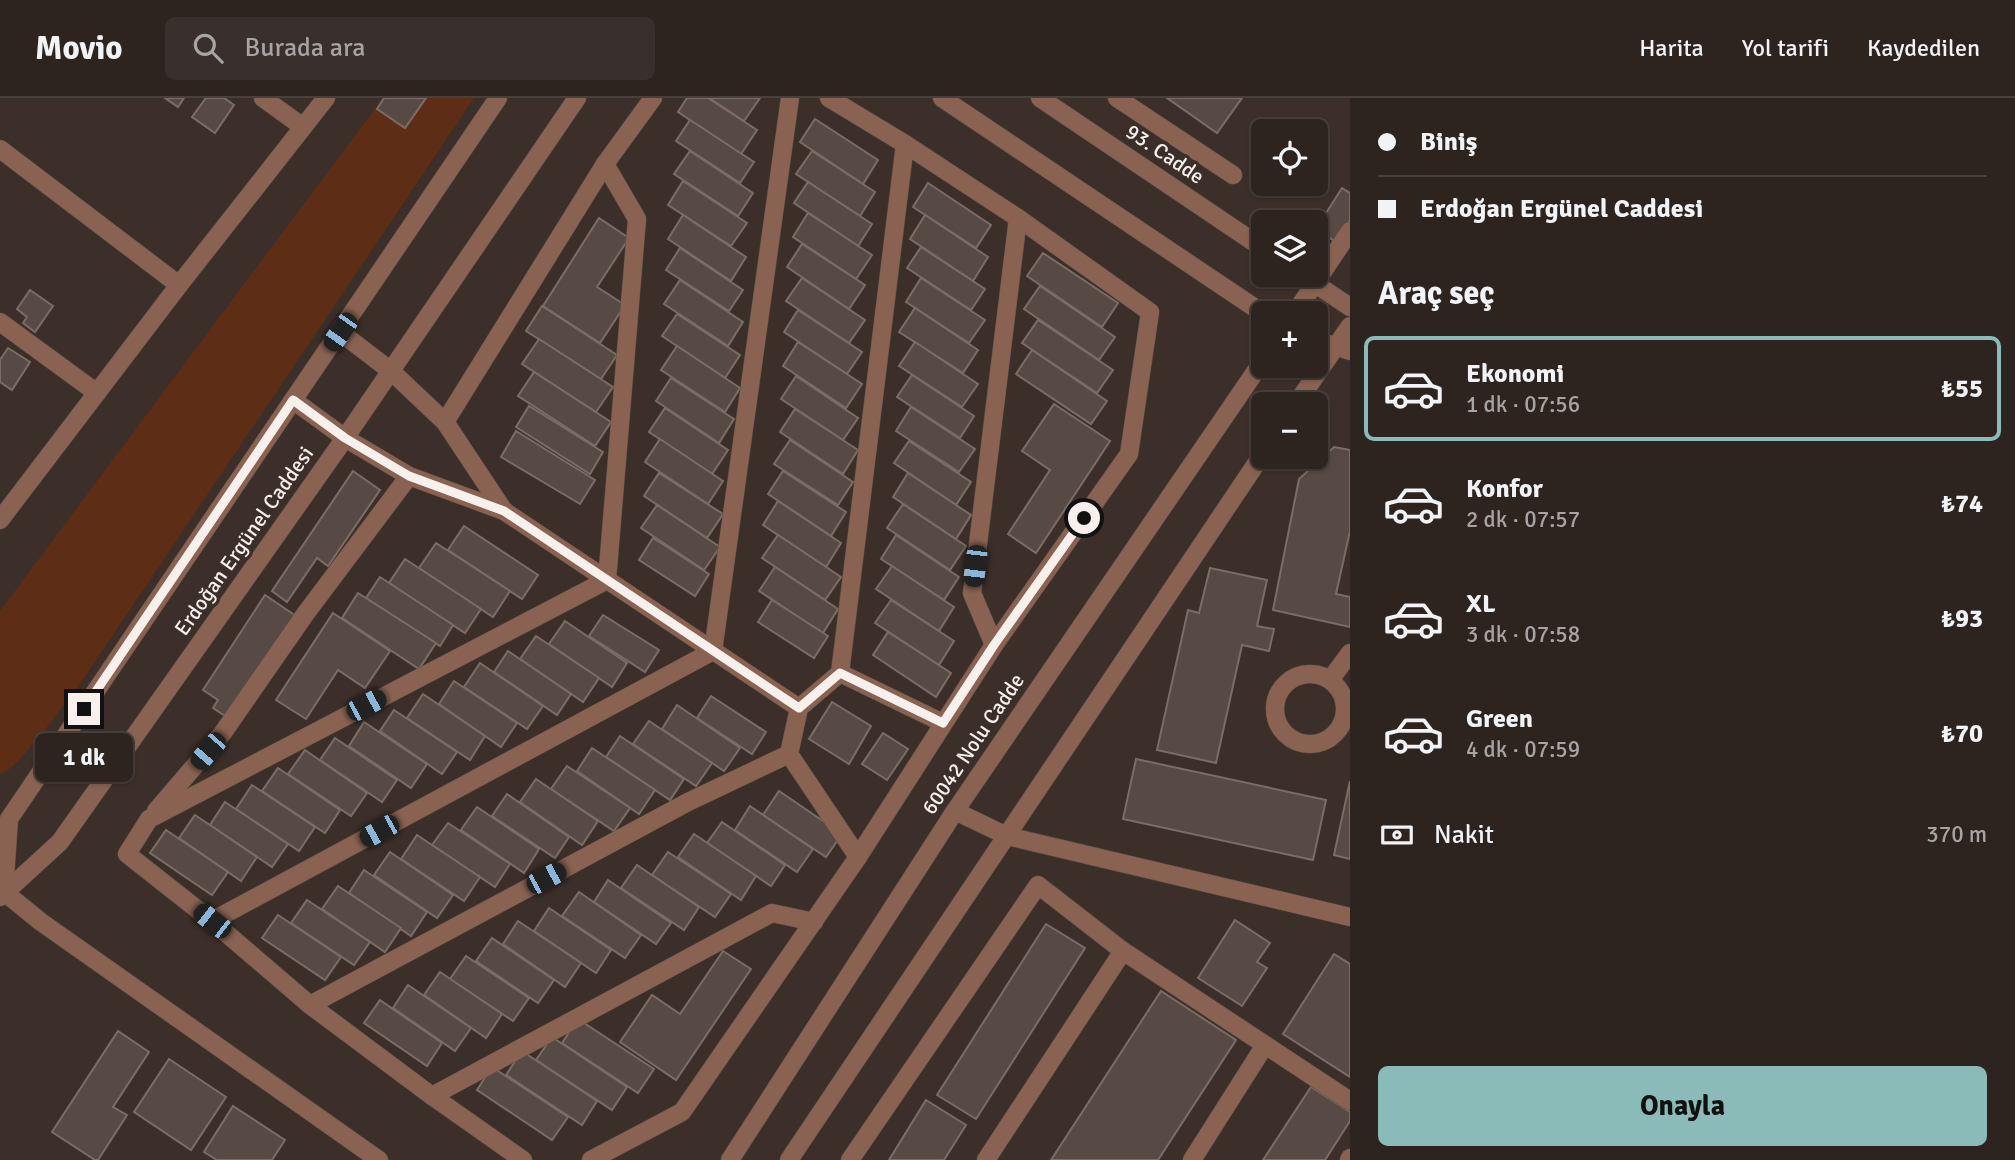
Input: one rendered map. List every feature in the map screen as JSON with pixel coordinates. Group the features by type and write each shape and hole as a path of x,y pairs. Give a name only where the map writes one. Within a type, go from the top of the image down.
{"street":[{"path":"264,98 303,127"},
{"path":"0,520 326,98"},
{"name":"Erdoğan Ergünel Caddesi","path":"2,894 5,816 340,332 498,98"},
{"name":"Erdoğan Ergünel Caddesi","path":"2,894 60,842 345,438 577,98"},
{"path":"445,422 605,164 653,98"},
{"path":"713,650 790,98"},
{"path":"591,1160 682,1112 858,857 994,645 1129,454 1150,312 1018,218 829,98"},
{"path":"942,98 1251,305"},
{"name":"93. Cadde","path":"1041,98 1251,240"},
{"path":"1117,98 1233,175"},
{"path":"858,857 789,754 799,708 840,673 905,144"},
{"path":"0,149 179,285"},
{"path":"605,164 636,219 607,580"},
{"path":"994,645 972,593 1018,218"},
{"path":"1328,256 1350,231"},
{"path":"1320,287 1350,307"},
{"path":"0,322 97,393"},
{"path":"1306,392 1342,349 1350,326"},
{"path":"340,332 391,371 445,422 504,511"},
{"name":"60042 Nolu Cadde","path":"730,1160 955,811 1251,378"},
{"path":"293,400 345,438 409,476 504,511 799,708"},
{"path":"789,1160 1253,469"},
{"path":"409,476 306,613 222,734 149,819 127,853 310,1005 523,1160"},
{"path":"149,819 607,580"},
{"path":"212,921 713,650"},
{"path":"1330,680 1350,653"},
{"path":"840,673 943,723"},
{"path":"1310,674 1330,680 1342,694 1345,703 1339,729 1314,744 1294,740 1285,734 1276,716 1275,706 1283,687 1290,680 1310,674"},
{"path":"310,1005 688,802 789,754"},
{"path":"955,811 1007,836 1350,917"},
{"path":"850,1160 1038,885 1123,951 1350,1101"},
{"path":"2,894 379,1160"},
{"path":"432,1096 772,913 814,922"},
{"path":"986,1160 1123,951"},
{"path":"1192,1160 1265,1045"}],"shaded area":[{"path":"383,98 474,98 84,678 31,747 8,770 0,774 0,611"}],"building":[{"path":"165,98 184,98 178,107"},
{"path":"206,98 224,98 234,105 215,133 192,117"},
{"path":"384,98 426,98 405,128 377,109"},
{"path":"687,98 708,98 757,130 741,154 678,112"},
{"path":"709,98 760,98 744,121"},
{"path":"1167,98 1242,98 1217,133"},
{"path":"815,119 878,160 863,184 800,142"},
{"path":"690,120 754,162 740,183 676,141"},
{"path":"690,151 753,193 738,216 674,174"},
{"path":"812,151 875,192 860,216 796,174"},
{"path":"683,181 747,223 731,246 668,205"},
{"path":"808,182 872,224 858,246 794,203"},
{"path":"928,183 991,225 976,248 913,207"},
{"path":"1342,188 1350,193 1350,220 1336,242 1328,237 1328,210"},
{"path":"808,213 872,255 856,279 793,237"},
{"path":"683,215 746,257 731,281 668,239"},
{"path":"925,215 988,257 973,281 910,239"},
{"path":"599,218 629,238 597,287 625,305 600,343 543,306"},
{"path":"802,244 865,285 849,309 787,267"},
{"path":"921,247 985,289 971,310 907,268"},
{"path":"680,248 743,290 729,311 666,270"},
{"path":"1043,253 1118,303 1102,327 1027,276"},
{"path":"802,278 865,320 849,343 786,301"},
{"path":"921,278 985,320 969,343 906,302"},
{"path":"680,280 743,322 728,346 664,304"},
{"path":"1040,286 1115,337 1099,360 1024,309"},
{"path":"30,290 53,306 35,332 23,323 27,317 17,309"},
{"path":"542,306 617,355 601,379 526,331"},
{"path":"915,308 978,350 963,373 899,332"},
{"path":"798,310 862,352 847,374 784,332"},
{"path":"677,314 740,355 725,378 662,336"},
{"path":"1038,320 1113,370 1097,393 1022,343"},
{"path":"539,339 613,387 596,412 522,364"},
{"path":"798,342 862,384 846,408 783,366"},
{"path":"915,342 978,384 962,407 899,366"},
{"path":"677,346 740,388 725,412 661,370"},
{"path":"8,348 30,362 12,390 0,382 0,360"},
{"path":"1032,350 1107,401 1091,424 1016,374"},
{"path":"534,372 611,422 595,446 518,396"},
{"path":"912,375 974,416 960,438 897,397"},
{"path":"796,376 858,418 843,440 781,399"},
{"path":"671,378 734,419 719,443 656,401"},
{"path":"1054,404 1110,441 1036,553 1008,534 1050,470 1022,451"},
{"path":"529,406 603,452 590,474 516,427"},
{"path":"911,407 975,449 959,472 896,431"},
{"path":"665,408 728,450 712,474 649,432"},
{"path":"795,409 858,450 843,474 780,432"},
{"path":"516,431 595,480 580,504 501,457"},
{"path":"660,439 723,481 708,504 645,462"},
{"path":"790,440 853,482 838,505 774,464"},
{"path":"909,441 971,482 956,505 894,463"},
{"path":"1334,447 1350,450 1350,531 1336,594 1350,597 1350,627 1273,610 1299,479 1310,469 1328,469 1328,452"},
{"path":"353,471 380,490 328,566 317,558 287,602 272,591"},
{"path":"783,471 846,512 831,536 768,494"},
{"path":"659,473 723,514 707,538 644,496"},
{"path":"908,473 971,515 956,539 893,497"},
{"path":"778,501 841,543 826,567 763,525"},
{"path":"903,504 966,546 950,570 887,528"},
{"path":"657,505 720,547 704,570 641,528"},
{"path":"464,526 538,575 522,599 448,550"},
{"path":"778,535 841,577 825,600 762,558"},
{"path":"896,535 959,577 944,600 881,559"},
{"path":"653,538 709,574 695,596 639,560"},
{"path":"436,543 510,591 493,617 419,568"},
{"path":"405,559 481,609 465,633 389,583"},
{"path":"892,566 954,607 939,631 876,589"},
{"path":"775,567 838,609 823,633 759,591"},
{"path":"1210,568 1267,580 1257,626 1274,629 1269,651 1242,645 1216,763 1157,750 1188,610 1199,613"},
{"path":"380,577 453,625 440,646 366,598"},
{"path":"358,593 436,643 419,669 342,618"},
{"path":"265,595 296,616 228,718 213,708 218,700 203,690"},
{"path":"772,600 828,636 814,658 758,622"},
{"path":"891,600 954,641 939,665 875,623"},
{"path":"333,613 390,651 365,688 338,670 306,719 276,700"},
{"path":"603,615 659,650 645,672 589,636"},
{"path":"565,621 627,663 612,687 549,644"},
{"path":"888,632 951,673 936,697 873,655"},
{"path":"536,636 599,678 583,702 520,659"},
{"path":"508,651 571,694 557,715 494,672"},
{"path":"480,663 543,706 527,729 464,687"},
{"path":"454,681 517,723 501,747 439,704"},
{"path":"423,694 485,736 470,760 407,718"},
{"path":"711,696 766,732 752,754 697,718"},
{"path":"832,702 871,726 849,764 809,739"},
{"path":"677,705 740,748 724,771 662,729"},
{"path":"394,710 457,752 442,774 380,731"},
{"path":"649,721 712,763 696,786 633,744"},
{"path":"364,722 427,764 411,788 349,746"},
{"path":"883,733 908,749 887,780 862,764"},
{"path":"620,736 684,779 670,800 606,757"},
{"path":"335,738 397,780 382,802 320,760"},
{"path":"592,748 655,790 639,814 577,771"},
{"path":"305,750 367,793 351,816 288,774"},
{"path":"1136,759 1326,800 1313,860 1123,819"},
{"path":"567,766 630,808 614,831 551,789"},
{"path":"278,768 340,810 325,833 262,791"},
{"path":"536,779 598,821 582,845 520,802"},
{"path":"1350,781 1350,859 1334,855"},
{"path":"252,785 315,827 299,851 236,809"},
{"path":"779,791 842,834 826,857 763,815"},
{"path":"507,794 569,837 555,858 492,816"},
{"path":"225,802 288,844 272,867 210,825"},
{"path":"750,806 813,849 797,872 735,830"},
{"path":"477,807 539,849 524,873 461,830"},
{"path":"195,815 257,857 241,881 179,838"},
{"path":"722,822 785,865 771,886 707,843"},
{"path":"448,823 510,864 495,887 432,845"},
{"path":"166,830 228,872 212,895 150,853"},
{"path":"694,834 756,876 741,900 678,857"},
{"path":"417,835 480,877 464,901 401,859"},
{"path":"390,852 453,895 437,918 374,875"},
{"path":"668,852 731,894 715,917 652,875"},
{"path":"637,865 699,907 684,930 621,888"},
{"path":"364,870 427,912 411,936 349,893"},
{"path":"608,880 671,923 656,944 594,902"},
{"path":"338,886 401,928 385,952 322,909"},
{"path":"579,892 641,935 625,958 562,916"},
{"path":"307,900 370,942 354,965 291,923"},
{"path":"549,908 611,950 596,973 534,931"},
{"path":"278,915 341,957 325,980 262,938"},
{"path":"1235,920 1270,943 1257,962 1267,968 1242,1006 1198,978"},
{"path":"518,921 581,963 565,987 503,944"},
{"path":"1046,924 1085,948 976,1119 937,1095"},
{"path":"492,938 554,980 538,1003 476,961"},
{"path":"723,951 751,969 676,1080 620,1042 652,995 680,1014"},
{"path":"1334,954 1350,964 1350,1077 1283,1034"},
{"path":"466,956 529,998 513,1021 450,979"},
{"path":"440,972 502,1014 486,1038 424,995"},
{"path":"408,985 471,1028 455,1051 393,1008"},
{"path":"1161,991 1236,1040 1158,1160 1051,1160"},
{"path":"380,1000 442,1043 427,1066 364,1023"},
{"path":"578,1019 654,1069 638,1093 562,1043"},
{"path":"118,1031 149,1052 113,1107 127,1115 98,1160 95,1160 52,1132"},
{"path":"552,1037 627,1087 612,1110 536,1060"},
{"path":"522,1051 597,1101 582,1125 506,1075"},
{"path":"169,1059 226,1097 191,1150 134,1112"},
{"path":"492,1067 568,1117 552,1140 477,1090"},
{"path":"1311,1087 1350,1112 1350,1121 1325,1160 1263,1160"},
{"path":"926,1100 966,1125 944,1160 889,1160"},
{"path":"233,1106 285,1140 272,1160 217,1160 204,1152"}],"route":[{"path":"84,709 293,400 345,438 409,476 504,511 799,708 840,673 943,723 994,645 1084,518"}]}
